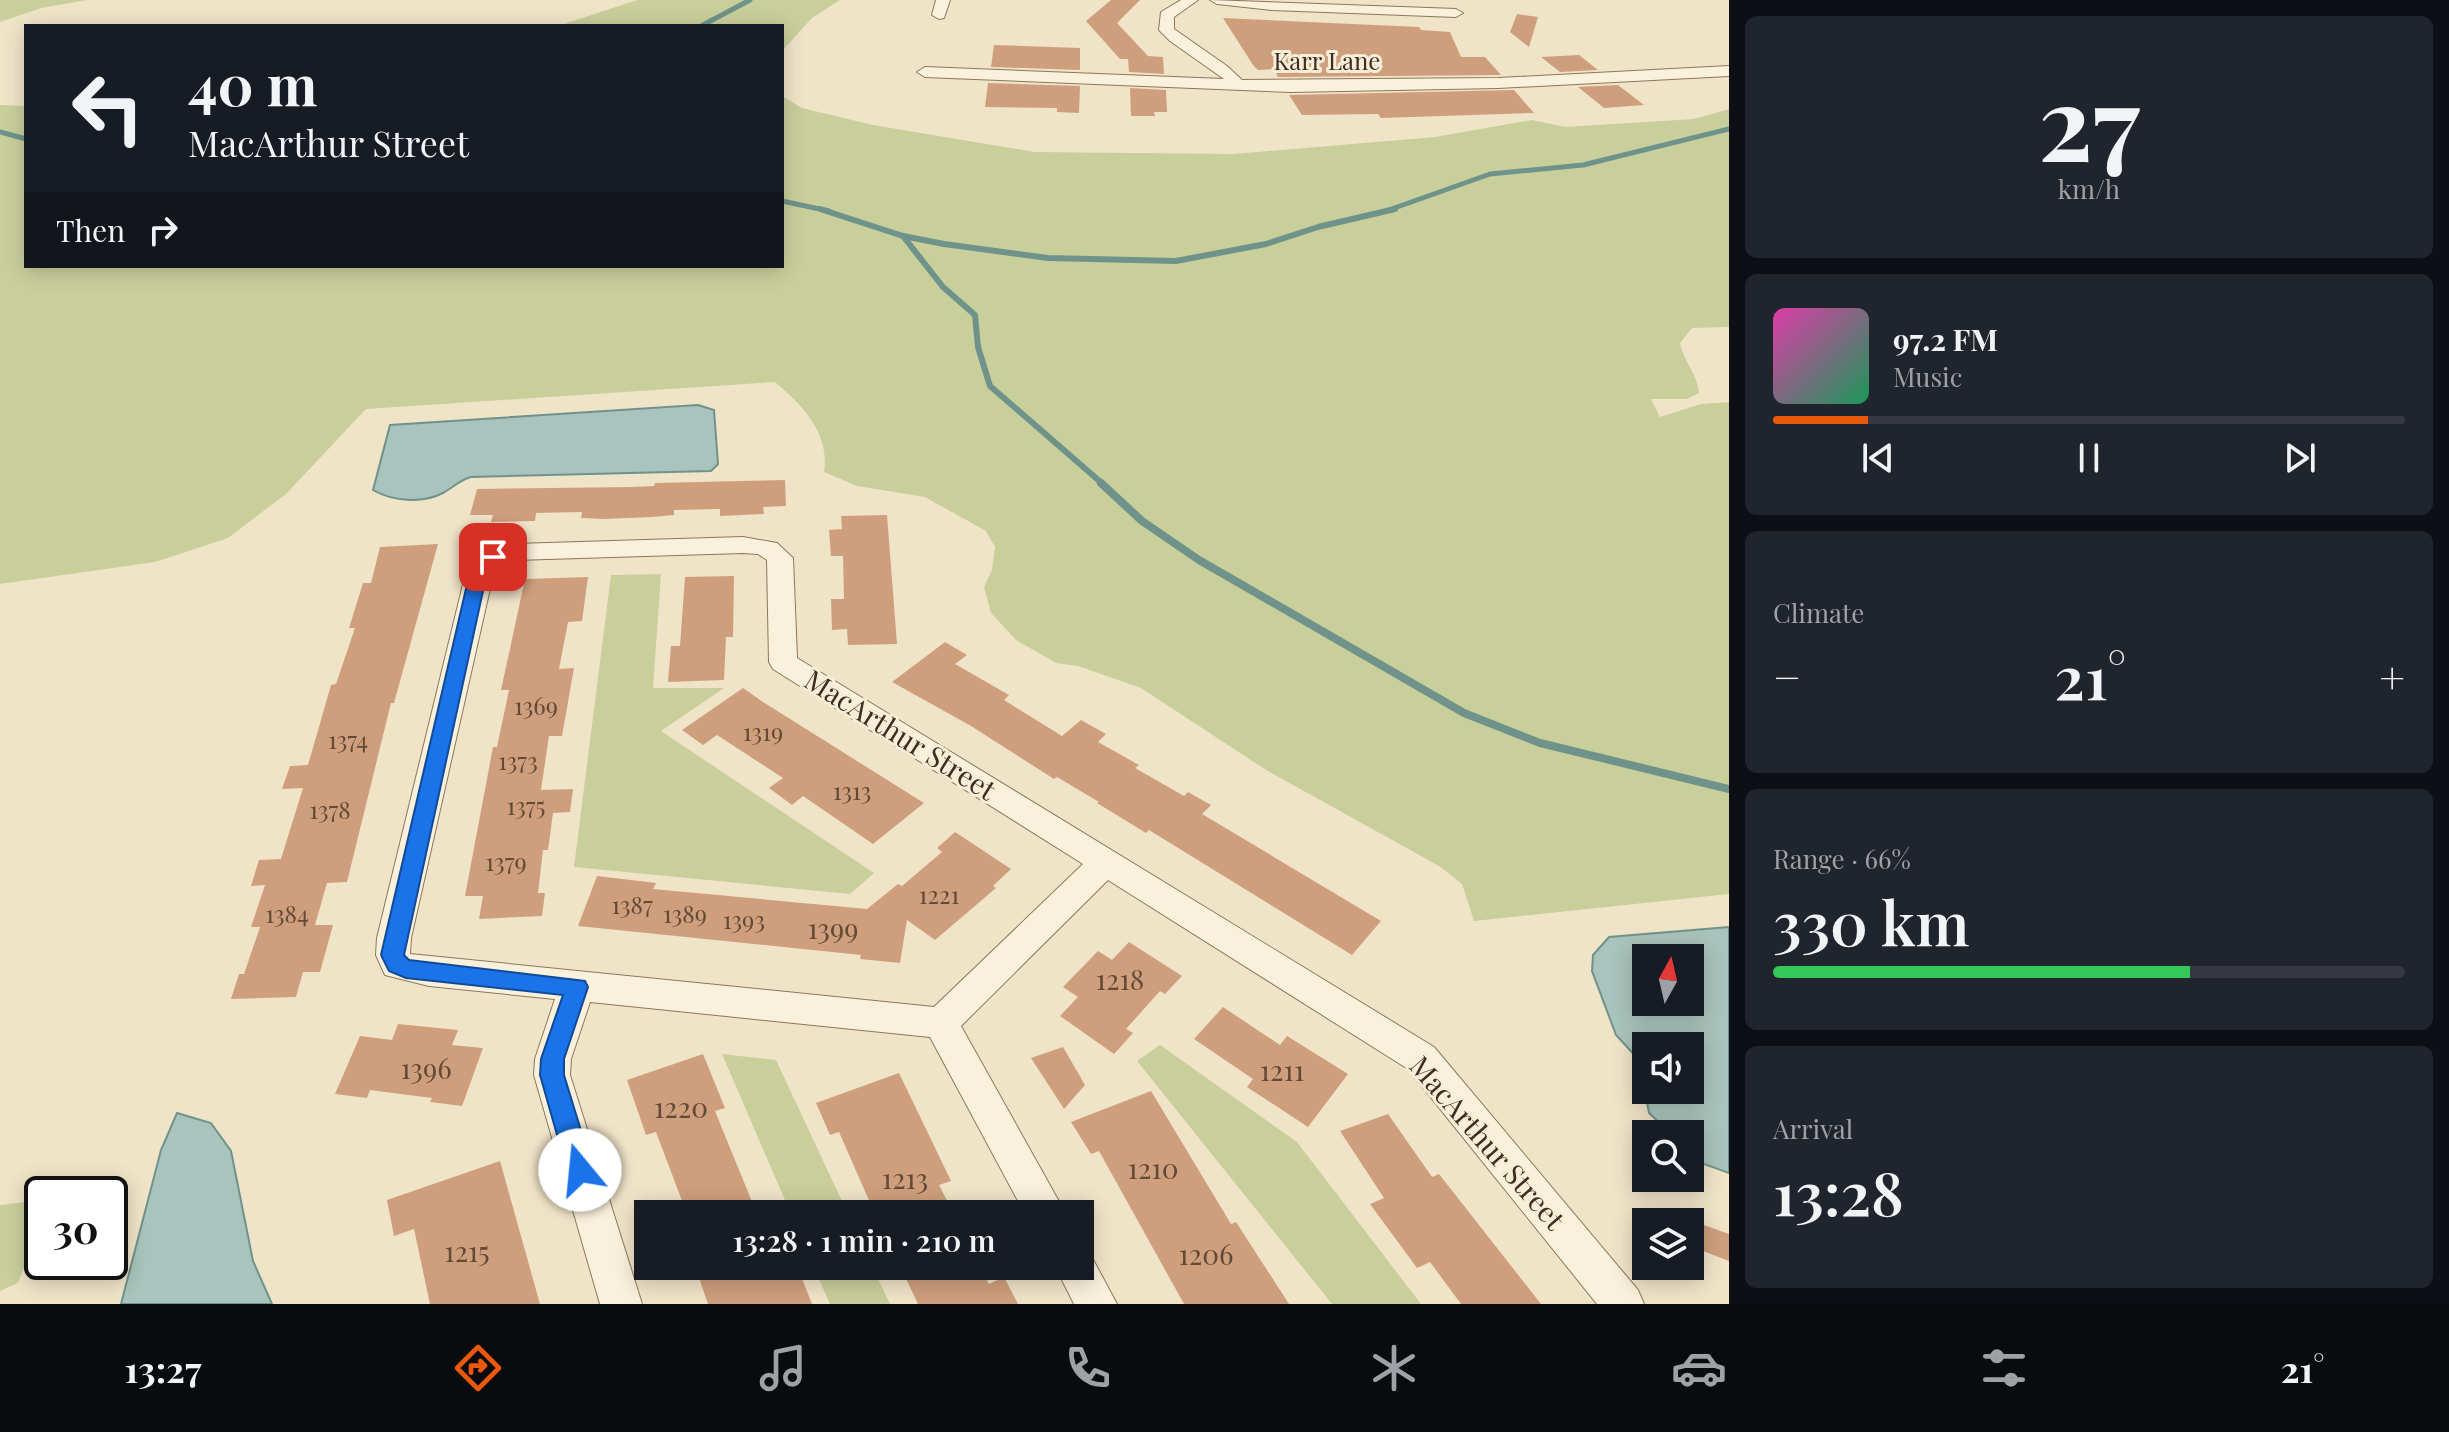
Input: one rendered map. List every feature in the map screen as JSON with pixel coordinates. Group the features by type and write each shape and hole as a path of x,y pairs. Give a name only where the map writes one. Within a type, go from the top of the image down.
{"street":[{"path":"1191,0 1166,15 1167,30 1175,40 1220,66 1238,86"},
{"path":"1217,0 1272,6 1456,13"},
{"name":"Karr Lane","path":"925,72 1238,86 1498,83 1729,71"},
{"name":"MacArthur Street","path":"941,1023 406,969 397,965 393,955 478,576 488,561 501,554 743,545 774,551 780,558 783,662 1421,1058 1623,1304"},
{"path":"1038,1200 941,1023 1105,863"},
{"path":"577,987 553,1059 552,1075 621,1304"},
{"path":"1083,1280 1096,1304"}],"green space":[{"path":"0,0 87,0 41,8 0,22"},
{"path":"637,0 840,0 812,18 784,49 784,24 564,24"},
{"path":"784,97 802,108 873,125 1035,152 1233,154 1435,137 1532,120 1565,127 1694,119 1729,109 1729,327 1692,328 1680,343 1699,393 1687,399 1651,399 1660,417 1701,404 1729,402 1729,894 1474,921 1462,884 1439,866 1266,770 1141,688 1078,666 1056,663 1016,640 991,613 984,587 992,570 995,547 986,531 925,497 857,486 824,472 825,458 819,433 804,411 775,382 366,409 286,494 228,538 155,562 0,584 0,105 24,106 24,268 784,268"},
{"path":"661,574 653,688 724,688 661,731 874,873 850,894 574,867 611,575"},
{"path":"1160,1045 1297,1142 1421,1304 1332,1304 1137,1061"},
{"path":"722,1054 776,1060 841,1200 785,1200"},
{"path":"24,1202 24,1268 18,1283 0,1291 0,1205"},
{"path":"819,1280 879,1280 890,1304 830,1304"}],"water":[{"path":"698,405 714,410 718,464 711,471 471,477 447,491 417,500 398,499 373,490 390,425"},
{"path":"1729,927 1729,1173 1704,1164 1704,1120 1656,1120 1649,1113 1647,1104 1704,1104 1704,1032 1632,1032 1632,1052 1616,1035 1592,971 1593,955 1609,937"},
{"path":"177,1113 211,1123 231,1151 253,1261 272,1304 121,1304 161,1150"}],"building":[{"path":"1111,0 1140,0 1117,23 1148,56 1163,57 1164,74 1129,72 1128,59 1120,59 1086,21"},
{"path":"1517,14 1538,17 1529,47 1510,32"},
{"path":"1223,18 1419,27 1421,30 1450,32 1461,57 1485,57 1501,75 1278,77 1274,69 1258,70 1253,65"},
{"path":"994,45 1080,48 1080,70 991,67"},
{"path":"1579,55 1598,70 1560,72 1541,57"},
{"path":"988,83 1080,86 1079,113 1057,112 1057,108 985,107"},
{"path":"1618,85 1644,105 1604,108 1578,87"},
{"path":"1130,88 1166,90 1167,112 1154,112 1155,116 1131,116"},
{"path":"1514,90 1534,113 1381,118 1378,114 1302,115 1289,95"},
{"path":"785,480 786,506 763,507 764,514 720,516 720,509 674,510 674,515 604,519 581,518 582,512 536,513 535,521 491,522 493,515 470,515 477,489 631,487 654,486 655,483"},
{"path":"887,515 897,644 848,645 847,629 832,630 831,599 844,599 843,556 831,556 829,530 842,529 841,516"},
{"path":"438,544 394,703 391,703 347,882 327,883 315,925 333,925 320,972 303,972 296,997 231,999 239,974 244,974 260,927 251,927 265,885 251,886 259,860 281,859 303,788 282,789 290,766 308,765 331,685 336,684 355,628 349,628 363,583 371,583 380,547"},
{"path":"734,576 733,637 726,637 724,680 668,682 671,646 680,646 685,577"},
{"path":"588,577 582,621 568,622 559,669 574,668 562,736 549,736 541,790 573,789 570,812 553,813 548,850 543,850 538,893 545,893 542,916 479,919 483,896 465,896 493,747 497,747 509,690 501,690 525,579"},
{"path":"945,642 967,655 955,664 1009,695 1004,700 1062,736 1081,720 1106,734 1098,742 1139,765 1135,768 1184,796 1188,792 1211,805 1202,814 1381,921 1352,955 1149,830 1146,833 1057,777 1054,779 971,726 892,682"},
{"path":"743,688 924,803 873,844 803,796 792,805 769,788 783,778 717,735 703,745 682,730"},
{"path":"955,832 1011,869 993,886 996,888 935,940 907,920 900,963 860,959 861,955 578,926 597,876 656,883 653,889 867,909 898,884 902,886 942,852 937,848"},
{"path":"1129,942 1182,976 1165,994 1160,991 1126,1029 1133,1033 1114,1054 1060,1016 1078,997 1063,987 1098,951 1112,960"},
{"path":"1223,1007 1280,1045 1287,1036 1348,1074 1308,1127 1247,1087 1253,1079 1194,1039"},
{"path":"398,1024 458,1030 452,1045 483,1048 462,1106 430,1102 432,1098 370,1090 367,1098 335,1094 360,1036 392,1040"},
{"path":"1063,1047 1085,1085 1064,1109 1031,1058"},
{"path":"703,1054 725,1108 715,1111 751,1200 682,1200 656,1132 646,1135 627,1080"},
{"path":"899,1073 951,1181 939,1185 947,1200 869,1200 839,1132 830,1135 816,1103"},
{"path":"1151,1091 1231,1224 1236,1222 1289,1304 1184,1304 1099,1151 1091,1154 1071,1122"},
{"path":"1388,1114 1432,1177 1439,1174 1541,1304 1461,1304 1430,1262 1417,1268 1370,1204 1384,1198 1340,1131"},
{"path":"500,1161 540,1304 430,1304 414,1229 394,1236 387,1200"},
{"path":"1704,1225 1729,1234 1729,1261 1704,1251"},
{"path":"700,1280 803,1280 812,1304 708,1304"},
{"path":"907,1280 987,1280 989,1284 1006,1280 1018,1304 918,1304"}],"waterway":[{"path":"705,24 750,0"},
{"path":"1386,211 1490,174 1583,165 1729,129"},
{"path":"0,132 24,138"},
{"path":"784,201 821,209"},
{"path":"821,209 829,211"},
{"path":"821,209 903,236"},
{"path":"903,236 1048,258 1176,261 1266,244 1318,227 1395,209"},
{"path":"903,236 943,287 975,315 978,347 990,386 1104,485"},
{"path":"1101,483 1142,521 1199,560 1464,713 1540,743 1729,789"}],"route":[{"path":"493,557 478,576 394,938 393,955 397,965 406,969 577,987 553,1059 552,1075 580,1170"}]}
